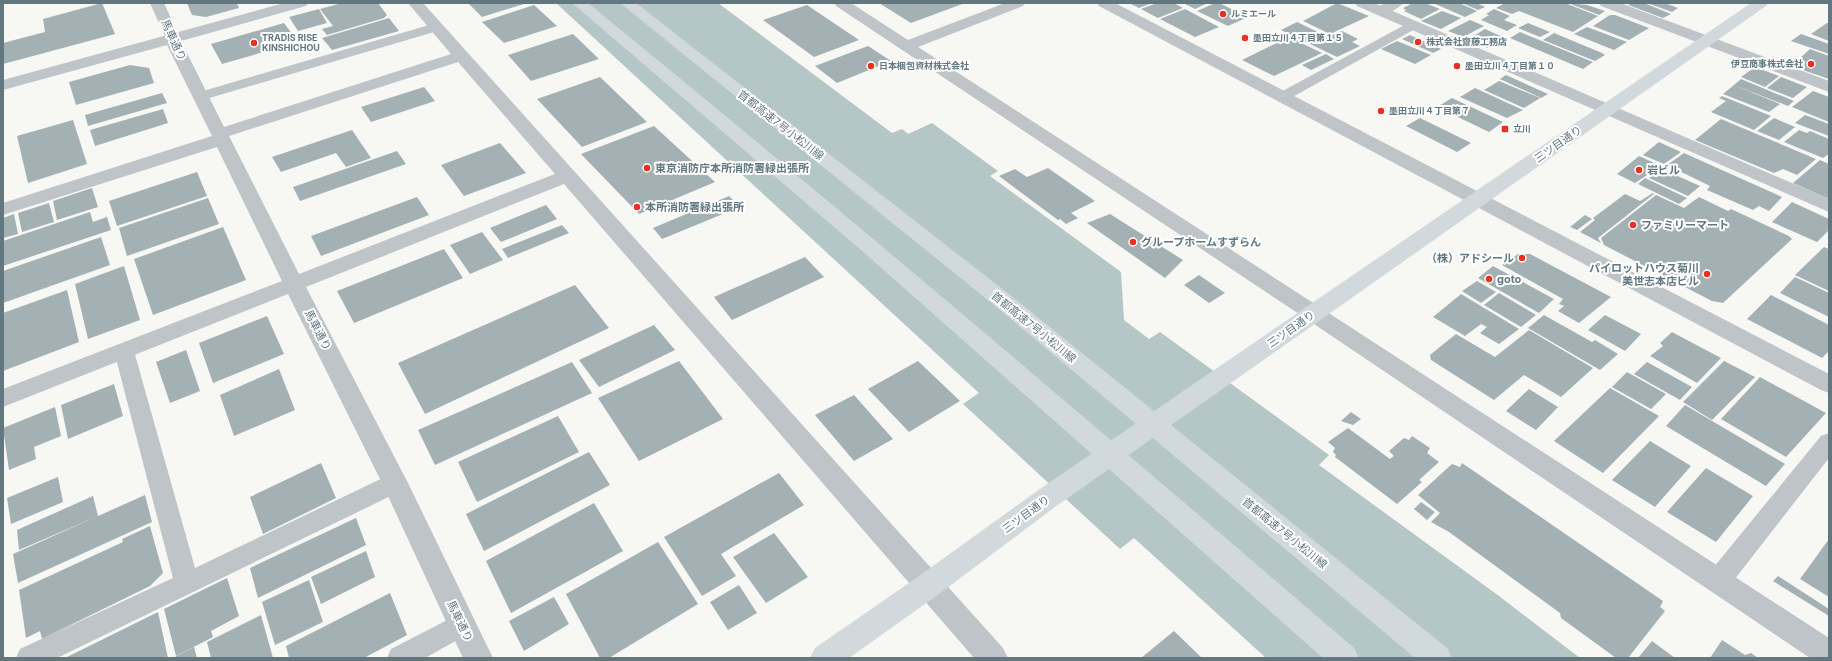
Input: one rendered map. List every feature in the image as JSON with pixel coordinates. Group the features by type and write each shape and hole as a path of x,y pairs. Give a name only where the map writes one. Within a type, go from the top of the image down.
{"main road":[{"path":"579,3 690,94 962,324 1344,658"},
{"name":"首都高速7号小松川線","path":"626,3 1013,309 1437,658"},
{"name":"三ツ目通り","path":"825,658 929,585 1046,499 1761,3"}],"street":[{"name":"馬車通り","path":"157,3 172,38 293,283 395,482 478,658"},
{"path":"3,85 301,3"},
{"path":"415,3 993,658"},
{"path":"842,3 1829,654"},
{"path":"906,46 1018,3"},
{"path":"1104,3 1829,384"},
{"path":"1362,3 1829,206"},
{"path":"1606,3 1829,87"},
{"path":"3,210 462,56"},
{"path":"3,398 568,176"}],"lane":[{"path":"1380,11 1396,3"},
{"path":"1282,97 1412,25"},
{"path":"201,96 436,27"},
{"path":"124,351 187,584"},
{"path":"1718,580 1829,442"},
{"path":"28,658 187,584 395,482"},
{"path":"400,658 461,624"}],"shaded area":[{"path":"556,3 718,3 892,133 902,129 908,134 932,123 998,171 990,176 1121,272 1124,320 1149,339 1160,332 1329,455 1319,465 1499,596 1580,658 1266,658 1134,538 1120,549 963,404 979,393"}],"building":[{"path":"102,3 115,34 3,64 3,43 45,32 43,19"},
{"path":"187,3 237,3 239,8 206,17 192,15"},
{"path":"342,3 378,3 387,15 384,18 327,35 322,29 333,26 320,9"},
{"path":"468,3 527,3 482,17"},
{"path":"879,3 965,3 911,23"},
{"path":"1129,3 1152,3 1139,8"},
{"path":"1157,3 1174,3 1183,8 1158,18 1141,9"},
{"path":"1183,3 1208,3 1195,9"},
{"name":"ルミエール","path":"1215,3 1219,3 1248,17 1228,26 1197,11"},
{"path":"1337,3 1369,16 1330,34 1303,21"},
{"path":"1413,3 1425,3 1440,9 1421,19 1404,11 1406,10 1403,8"},
{"path":"1433,3 1459,3 1477,11 1465,17"},
{"path":"1462,3 1477,3 1485,7 1478,10"},
{"path":"1505,3 1565,3 1598,16 1573,32 1519,11 1512,14 1496,8"},
{"path":"1568,3 1587,5 1605,11 1599,15"},
{"path":"1632,3 1644,3 1671,14 1663,18 1628,5"},
{"path":"1647,3 1665,3 1678,8 1672,12"},
{"path":"534,5 557,26 504,43 482,22"},
{"path":"807,5 859,40 814,57 763,20"},
{"path":"319,9 327,23 298,31 289,17"},
{"path":"1185,9 1219,27 1195,37 1160,19"},
{"path":"1494,9 1510,16 1504,20 1517,25 1507,31 1481,20 1489,15 1486,14"},
{"path":"1442,11 1461,18 1441,29 1421,21"},
{"path":"1610,15 1615,15 1649,28 1629,40 1593,26"},
{"path":"389,18 399,31 332,50 322,38"},
{"path":"1470,20 1484,26 1463,37 1448,31"},
{"path":"1297,22 1322,34 1321,36 1326,38 1342,31 1358,39 1352,42 1360,46 1337,57 1281,30"},
{"name":"TRADIS RISE KINSHICHOU","path":"284,23 298,42 222,64 211,44"},
{"path":"1528,23 1550,32 1540,37 1518,28"},
{"path":"1829,23 1829,41 1811,34"},
{"path":"1587,27 1627,42 1614,50 1574,34"},
{"path":"1485,29 1505,38 1487,48 1467,40"},
{"path":"1520,32 1593,62 1583,69 1510,38"},
{"path":"1554,33 1605,55 1595,61 1543,40"},
{"path":"573,34 599,59 531,81 508,55"},
{"path":"1801,34 1829,44 1829,54 1791,41"},
{"path":"1410,35 1441,49 1433,53 1402,39"},
{"path":"1289,37 1322,53 1274,76 1242,60"},
{"path":"1397,41 1431,55 1415,64 1381,49"},
{"path":"868,46 891,61 837,83 815,66"},
{"path":"1810,49 1829,56 1829,79 1791,66"},
{"path":"1326,54 1334,59 1311,70 1302,65"},
{"path":"130,65 149,68 154,83 76,105 69,82"},
{"path":"1755,67 1779,76 1765,87 1741,77"},
{"path":"1506,75 1548,94 1541,98 1500,79"},
{"path":"600,77 647,122 582,147 537,99"},
{"path":"1781,77 1807,87 1793,98 1767,88"},
{"path":"1741,79 1794,101 1788,106 1734,85"},
{"path":"1499,81 1540,98 1524,108 1484,90"},
{"path":"1734,85 1780,104 1769,112 1723,94"},
{"path":"424,87 435,101 371,122 361,107"},
{"path":"1475,88 1523,110 1507,118 1460,97"},
{"path":"1813,91 1829,97 1829,122 1792,107"},
{"path":"162,93 167,103 88,126 85,115"},
{"path":"1722,96 1771,116 1754,130 1711,112 1726,101 1719,98"},
{"path":"1452,98 1503,122 1489,132 1437,107"},
{"path":"163,109 168,123 95,146 90,130"},
{"path":"1805,115 1829,124 1829,136 1795,123"},
{"path":"1420,118 1471,143 1457,152 1406,126"},
{"path":"1774,118 1795,127 1779,140 1757,131"},
{"path":"1721,119 1816,159 1797,175 1783,169 1774,173 1695,140"},
{"path":"73,120 87,164 28,183 17,136"},
{"name":"東京消防庁本所消防署緑出張所","path":"654,126 715,182 639,214 581,154"},
{"path":"352,130 371,158 346,167 336,153 281,172 272,157"},
{"path":"1799,130 1807,133 1810,131 1829,139 1829,154 1823,158 1784,142"},
{"path":"1659,142 1681,152 1664,164 1643,155"},
{"path":"500,143 526,173 464,196 441,165"},
{"path":"397,151 406,164 300,201 293,187"},
{"path":"1684,153 1782,197 1769,211 1759,206 1753,210 1707,190 1710,186 1667,165"},
{"name":"岩ビル","path":"1639,156 1661,166 1635,183 1617,174"},
{"path":"1820,160 1829,164 1829,199 1793,183"},
{"path":"1048,168 1095,201 1071,213 1078,218 1066,224 1060,219 1058,220 999,176 1015,169 1027,177"},
{"path":"1662,169 1700,186 1688,196 1649,178"},
{"path":"197,172 207,196 117,226 109,201"},
{"path":"1645,178 1687,198 1679,204 1638,184"},
{"path":"92,188 98,207 57,220 53,201"},
{"path":"1653,193 1654,194 1598,238 1601,243 1580,232 1595,220 1593,218 1625,194 1640,201"},
{"name":"パイロットハウス菊川 美世志本店ビル","path":"1656,195 1684,208 1699,197 1728,211 1731,209 1789,236 1792,239 1723,303 1712,301 1604,245 1601,238"},
{"path":"729,196 740,207 662,239 653,228"},
{"path":"417,197 429,215 321,256 311,236"},
{"path":"208,198 219,224 127,256 119,228"},
{"path":"1792,202 1829,219 1829,230 1817,242 1772,222"},
{"path":"49,203 54,222 22,232 18,213"},
{"path":"546,205 557,219 501,242 490,228"},
{"path":"90,212 93,222 107,217 111,230 3,266 3,241"},
{"path":"14,214 18,234 3,238 3,218"},
{"name":"グループホームすずらん","path":"1110,214 1183,260 1165,278 1087,223"},
{"path":"1585,215 1592,219 1577,230 1570,227"},
{"path":"562,225 569,233 508,258 502,249"},
{"path":"223,227 246,280 153,315 134,259"},
{"path":"482,232 503,260 470,274 450,245"},
{"path":"101,237 110,265 3,303 3,271"},
{"path":"1824,247 1829,249 1829,291 1795,275"},
{"path":"444,249 463,278 354,323 337,291"},
{"path":"1518,254 1530,254 1611,297 1579,323 1558,311 1564,306 1559,304 1563,299 1502,265"},
{"path":"805,257 824,277 732,320 714,297"},
{"path":"124,266 140,320 88,339 75,284"},
{"path":"1493,266 1554,299 1539,313 1478,278"},
{"path":"1199,275 1225,293 1209,303 1184,285"},
{"path":"1795,277 1829,293 1829,317 1780,293"},
{"path":"1477,281 1496,292 1481,303 1462,291"},
{"path":"575,285 609,328 425,414 398,363"},
{"path":"67,290 79,342 3,371 3,313"},
{"path":"1499,293 1536,315 1521,327 1484,305"},
{"path":"1461,294 1519,329 1499,344 1480,333 1487,327 1481,324 1465,336 1433,317"},
{"path":"1771,295 1829,325 1829,351 1822,358 1747,319"},
{"path":"1544,315 1592,342 1595,340 1618,354 1600,370 1528,328"},
{"path":"1605,315 1641,334 1625,351 1588,330"},
{"path":"267,316 284,354 213,383 199,343"},
{"path":"654,325 675,350 599,387 579,360"},
{"path":"1529,330 1593,368 1561,397 1524,375 1494,400 1431,360 1430,355 1456,334 1495,357"},
{"path":"1672,332 1721,358 1697,383 1650,356 1663,346 1660,343"},
{"path":"186,350 200,391 170,403 156,362"},
{"path":"679,361 723,419 639,461 598,398"},
{"path":"918,361 960,401 909,432 868,389"},
{"path":"1724,361 1755,377 1712,420 1683,402"},
{"path":"572,362 592,393 435,465 418,430"},
{"path":"1647,362 1692,387 1680,400 1634,374"},
{"path":"279,369 295,410 234,436 220,395"},
{"path":"1627,372 1666,394 1651,409 1612,387"},
{"path":"1760,377 1826,413 1786,457 1721,419"},
{"path":"114,384 123,416 68,439 61,405"},
{"path":"1610,388 1659,416 1603,473 1554,441"},
{"path":"1529,389 1558,407 1536,430 1506,411"},
{"path":"854,395 893,439 854,461 815,415"},
{"path":"1685,405 1785,464 1766,486 1666,426"},
{"path":"55,407 61,436 34,447 36,459 9,470 3,428"},
{"path":"1351,412 1361,419 1353,425 1341,421"},
{"path":"558,416 579,452 477,502 458,462"},
{"path":"1348,428 1390,459 1394,456 1389,451 1404,438 1409,440 1412,436 1430,448 1427,453 1439,462 1419,480 1422,482 1397,504 1335,457 1336,455 1333,452 1335,448 1328,442"},
{"path":"1650,441 1691,466 1655,507 1612,480"},
{"path":"589,452 610,485 484,551 466,514"},
{"path":"321,463 336,498 263,534 250,497"},
{"path":"1462,463 1663,601 1660,607 1665,611 1628,658 1616,658 1561,618 1560,613 1449,532 1431,522 1440,513 1418,495 1452,464 1460,467"},
{"path":"1706,468 1753,496 1716,542 1667,512"},
{"path":"779,473 804,505 721,554 736,576 702,596 664,537"},
{"path":"58,477 63,502 11,524 7,498"},
{"path":"145,495 152,522 18,583 13,554"},
{"path":"93,496 98,516 19,550 17,530"},
{"path":"1421,502 1435,512 1427,520 1414,509"},
{"path":"594,503 623,551 511,613 486,561"},
{"path":"356,518 366,545 258,598 250,568"},
{"path":"150,526 163,573 150,586 42,639 40,631 26,638 19,590 123,542 122,539"},
{"path":"774,533 808,577 766,603 733,557"},
{"path":"1829,539 1829,597 1800,579"},
{"path":"658,542 698,604 609,658 600,658 566,594"},
{"path":"366,551 375,577 321,604 311,577"},
{"path":"1778,576 1829,609 1829,616 1773,581"},
{"path":"227,578 239,616 211,631 213,637 176,656 164,609"},
{"path":"309,580 323,622 275,645 262,602"},
{"path":"739,585 757,613 728,630 710,602"},
{"path":"390,593 407,635 364,658 289,658 286,646"},
{"path":"554,597 569,624 524,651 509,621"},
{"path":"158,612 168,658 65,658"},
{"path":"261,615 273,658 211,658 207,642"},
{"path":"1174,631 1202,658 1141,658"},
{"path":"1722,640 1745,655 1751,653 1758,658 1710,658"},
{"path":"1652,641 1675,658 1638,658"},
{"path":"194,647 197,658 173,658"}],"place":[{"name":"ルミエール","path":"1223,14"},
{"name":"墨田立川４丁目第１５","path":"1245,38"},
{"name":"株式会社齋藤工務店","path":"1418,42"},
{"name":"TRADIS RISE KINSHICHOU","path":"254,43"},
{"name":"伊豆商事株式会社","path":"1811,64"},
{"name":"日本梱包資材株式会社","path":"871,66"},
{"name":"墨田立川４丁目第１０","path":"1457,66"},
{"name":"墨田立川４丁目第７","path":"1381,111"},
{"name":"立川","path":"1505,129"},
{"name":"東京消防庁本所消防署緑出張所","path":"647,168"},
{"name":"岩ビル","path":"1639,170"},
{"name":"本所消防署緑出張所","path":"637,207"},
{"name":"ファミリーマート","path":"1633,225"},
{"name":"グループホームすずらん","path":"1133,242"},
{"name":"（株）アドシール","path":"1522,258"},
{"name":"パイロットハウス菊川 美世志本店ビル","path":"1707,274"},
{"name":"goto","path":"1489,279"}]}
